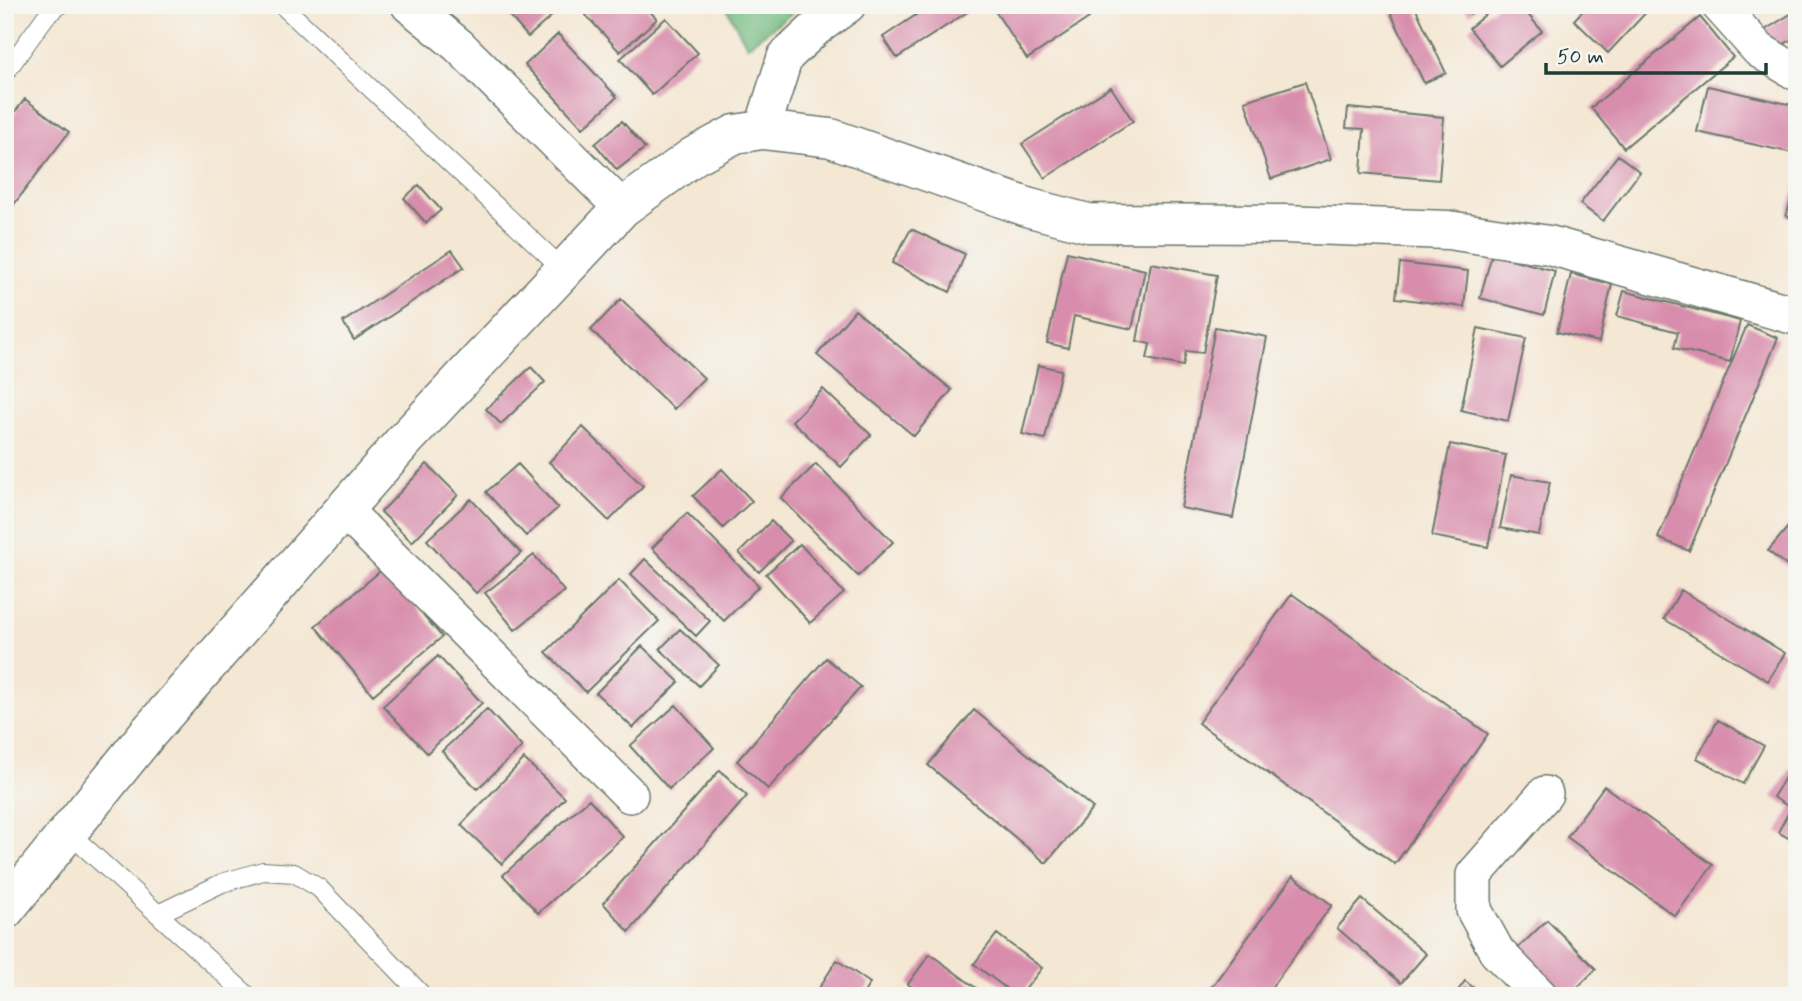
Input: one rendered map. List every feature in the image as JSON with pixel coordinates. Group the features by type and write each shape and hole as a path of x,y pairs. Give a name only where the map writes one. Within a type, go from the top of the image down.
{"street":[{"path":"409,5 458,45 622,208"},
{"path":"762,130 785,57 816,28 848,5"},
{"path":"1719,5 1759,50 1797,73"},
{"path":"5,910 149,732 403,442 622,208 694,156 735,134 762,130 831,138 1030,208 1088,223 1284,224 1448,230 1549,245 1797,316"},
{"path":"345,511 630,795"},
{"path":"1540,996 1497,952 1474,910 1474,875 1545,794"}],"lane":[{"path":"5,73 46,16 59,5"},
{"path":"282,5 564,270"},
{"path":"69,833 248,996"},
{"path":"158,914 222,883 263,871 294,873 319,888 424,996"}],"green space":[{"path":"725,5 803,5 747,46"}],"building":[{"path":"500,5 564,5 528,37"},
{"path":"590,5 644,5 657,19 620,52 583,12"},
{"path":"931,5 978,5 897,58 883,37"},
{"path":"991,5 1080,5 1089,18 1027,59"},
{"path":"1387,5 1414,5 1446,73 1424,83"},
{"path":"1461,5 1479,5 1470,14"},
{"path":"1497,5 1520,5 1542,31 1500,66 1469,28"},
{"path":"1588,5 1653,5 1608,53 1574,20"},
{"path":"1797,10 1797,36 1773,51 1760,33"},
{"path":"1700,17 1733,57 1624,148 1591,108"},
{"path":"666,18 698,53 652,95 620,59"},
{"path":"558,34 617,97 583,128 525,65"},
{"path":"1305,82 1331,159 1271,179 1245,101"},
{"path":"1708,86 1797,106 1797,154 1697,132"},
{"path":"1111,87 1133,121 1045,178 1022,144"},
{"path":"25,99 69,132 5,216 5,125"},
{"path":"1348,108 1444,117 1439,180 1361,173 1364,129 1346,128"},
{"path":"622,121 645,148 617,170 595,144"},
{"path":"1618,155 1640,172 1603,221 1580,204"},
{"path":"1797,181 1797,219 1786,216"},
{"path":"419,185 441,210 426,223 404,198"},
{"path":"911,229 965,254 950,292 892,263"},
{"path":"452,250 464,267 354,340 343,322"},
{"path":"1067,252 1145,270 1132,329 1074,316 1068,348 1047,343"},
{"path":"1492,254 1555,271 1544,315 1480,298"},
{"path":"1151,263 1217,275 1203,353 1186,351 1183,366 1147,359 1150,344 1137,341"},
{"path":"1400,263 1468,271 1464,307 1396,298"},
{"path":"1571,274 1612,284 1599,342 1557,332"},
{"path":"1624,291 1740,321 1730,362 1674,348 1678,332 1617,316"},
{"path":"621,299 704,378 674,409 591,330"},
{"path":"855,310 952,390 914,436 817,355"},
{"path":"1747,325 1778,338 1689,551 1658,538"},
{"path":"1215,327 1267,337 1233,518 1181,508"},
{"path":"1478,328 1526,338 1508,421 1461,410"},
{"path":"1038,365 1061,370 1045,439 1022,434"},
{"path":"531,367 545,382 501,424 486,409"},
{"path":"823,389 871,435 841,467 792,421"},
{"path":"583,427 643,486 609,521 549,462"},
{"path":"1450,444 1506,455 1488,547 1432,536"},
{"path":"427,464 458,495 412,542 381,512"},
{"path":"518,464 558,508 526,536 486,492"},
{"path":"816,464 893,542 858,576 781,498"},
{"path":"722,469 752,501 723,528 693,496"},
{"path":"1511,475 1550,482 1539,535 1500,528"},
{"path":"471,499 521,553 476,593 427,540"},
{"path":"687,513 759,586 724,621 652,548"},
{"path":"1797,516 1797,574 1768,551"},
{"path":"771,521 791,541 759,572 739,553"},
{"path":"800,544 844,593 810,623 766,574"},
{"path":"534,555 564,591 515,630 485,593"},
{"path":"645,559 710,621 696,636 631,574"},
{"path":"384,568 442,637 373,695 315,626"},
{"path":"619,580 659,621 586,692 546,652"},
{"path":"1681,590 1785,653 1768,681 1664,619"},
{"path":"1292,594 1488,734 1395,864 1198,723"},
{"path":"680,629 719,665 699,686 660,649"},
{"path":"642,646 679,682 633,728 596,693"},
{"path":"438,656 482,703 427,753 383,706"},
{"path":"826,658 861,687 768,789 737,761"},
{"path":"676,705 714,748 669,789 630,746"},
{"path":"487,709 522,747 477,789 442,751"},
{"path":"974,710 1093,808 1046,863 928,765"},
{"path":"1718,720 1764,746 1743,784 1697,758"},
{"path":"524,759 565,798 502,864 461,825"},
{"path":"1791,768 1797,771 1797,843 1778,832 1791,808 1773,797"},
{"path":"720,770 747,796 629,932 603,903"},
{"path":"1604,786 1713,865 1675,916 1567,837"},
{"path":"589,799 623,837 538,913 503,875"},
{"path":"1293,876 1332,905 1265,996 1205,996"},
{"path":"1362,899 1426,954 1401,983 1337,928"},
{"path":"1547,920 1596,969 1569,996 1560,996 1515,951"},
{"path":"997,934 1042,968 1020,996 1016,996 974,964"},
{"path":"930,954 987,996 924,996 908,984"},
{"path":"837,960 870,983 862,996 814,996"},
{"path":"1465,981 1484,996 1454,996"}]}
